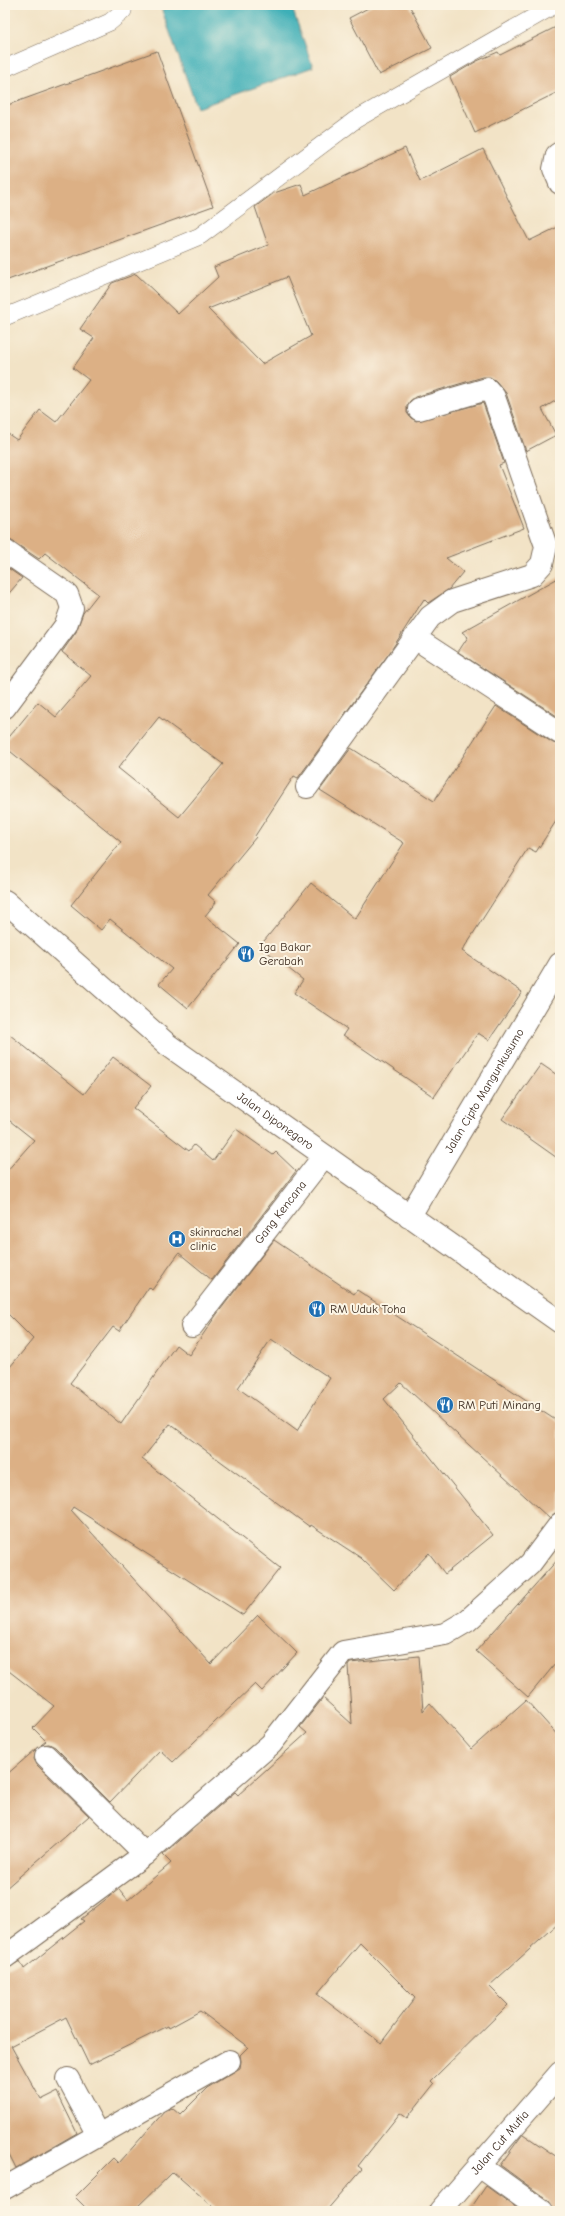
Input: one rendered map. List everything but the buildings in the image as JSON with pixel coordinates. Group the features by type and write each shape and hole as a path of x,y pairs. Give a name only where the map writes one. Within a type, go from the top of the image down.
{"street":[{"path":"560,153 557,155 554,169 560,183"},
{"path":"307,787 430,617 452,601 532,575 542,564 546,546 500,412 494,397 487,388 419,409"},
{"path":"5,551 67,594 72,608 66,626 5,707"},
{"path":"416,638 560,733"},
{"name":"Jalan Diponegoro","path":"5,901 168,1045 409,1218 560,1322"},
{"name":"Jalan Cipto Mangunkusumo","path":"409,1218 560,964"},
{"name":"Gang Kencana","path":"192,1326 324,1156"},
{"path":"5,1957 145,1854 271,1744 343,1652 445,1634 467,1621 530,1564 560,1524"},
{"path":"46,1756 145,1854"},
{"path":"5,2188 229,2061"},
{"name":"Jalan Cut Mutia","path":"440,2211 478,2165 560,2073"},
{"path":"68,2079 98,2135"},
{"path":"478,2165 542,2211"}],"lane":[{"path":"5,68 110,22 123,11 124,5"},
{"path":"5,317 200,236 356,120 555,5"}],"water":[{"path":"160,5 291,5 313,67 197,108"}],"place":[{"name":"Iga Bakar Gerabah","path":"246,954"},
{"name":"skinrachel clinic","path":"177,1239"},
{"name":"RM Uduk Toha","path":"317,1309"},
{"name":"RM Puti Minang","path":"445,1405"}]}
